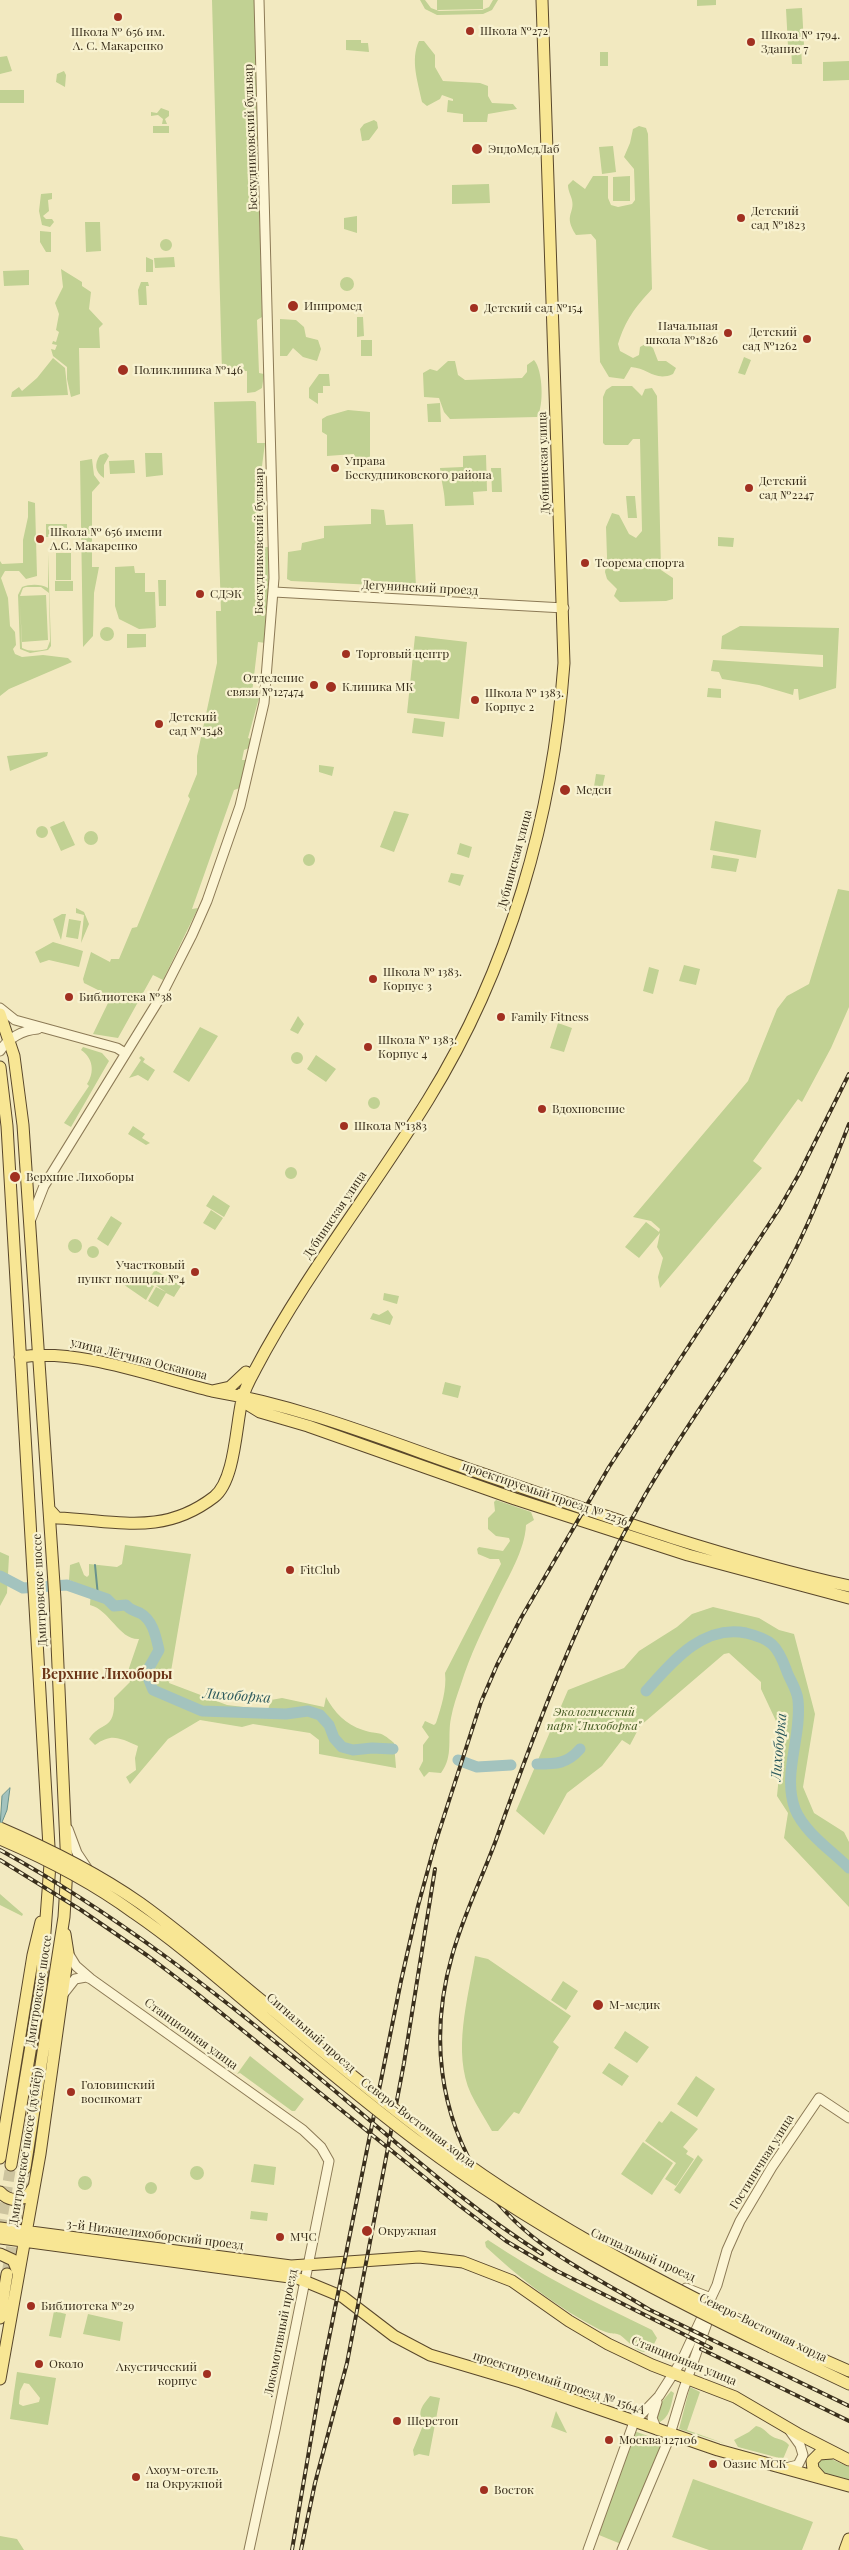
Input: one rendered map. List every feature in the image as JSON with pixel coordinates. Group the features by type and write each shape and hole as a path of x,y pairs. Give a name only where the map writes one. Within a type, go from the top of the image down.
{"main road":[{"name":"Дубнинская улица","path":"282,1322 429,1098 473,1016 507,936 537,835 555,750 564,663 564,608 542,0"},
{"name":"Дмитровское шоссе","path":"0,1014 10,1040 20,1085 55,1599 67,1868 64,1918 25,2168"},
{"name":"Дмитровское шоссе","path":"0,1066 8,1126 46,1782 49,1892 41,1986 11,2165"},
{"name":"улица Лётчика Осканова","path":"242,1396 242,1384 282,1322"},
{"name":"улица Лётчика Осканова","path":"20,1357 38,1354 64,1355 212,1391 230,1388 250,1373"},
{"path":"250,1373 252,1388 268,1402"},
{"name":"проектируемый проезд № 2236","path":"212,1391 300,1410 644,1528 755,1562 849,1586"},
{"path":"49,1509 54,1516 146,1524 162,1522 201,1505 214,1497 225,1484 242,1396"},
{"name":"проектируемый проезд № 2236","path":"242,1396 247,1404 260,1412 308,1426 638,1540 773,1579 849,1598"},
{"path":"239,1417 248,1412 260,1412"},
{"path":"51,1536 56,1526 67,1518"},
{"name":"Северо-Восточная хорда","path":"0,1828 38,1844 99,1877 140,1903 186,1937 337,2064 477,2172 529,2206 672,2288 849,2384"},
{"name":"Северо-Восточная хорда","path":"0,1839 60,1868 134,1912 180,1946 330,2073 420,2143 524,2214 669,2297 774,2343 849,2371"},
{"name":"Дмитровское шоссе (дублёр)","path":"0,2158 31,1967 49,1892"},
{"name":"Дмитровское шоссе (дублёр)","path":"0,2379 13,2274 25,2237 63,1996 68,1953 64,1918"},
{"path":"0,2192 9,2199 19,2200 28,2195 34,2184"},
{"name":"3-й Нижнелихоборский проезд","path":"0,2228 25,2237 290,2276 343,2297 394,2336"},
{"name":"3-й Нижнелихоборский проезд","path":"0,2238 25,2237 232,2260 307,2266 419,2257 446,2259 480,2267 512,2281"},
{"path":"0,2254 13,2260 13,2274 0,2318"},
{"name":"Станционная улица","path":"512,2281 596,2337 640,2360 735,2397 787,2428 844,2457"},
{"name":"проектируемый проезд № 1564А","path":"394,2336 438,2358 521,2382 671,2435 849,2486"},
{"path":"821,2478 813,2469 814,2458 823,2453 844,2457"},
{"path":"845,2550 849,2539"}],"street":[{"name":"Бескудниковский бульвар","path":"29,1225 44,1186 168,982 192,934 234,824 255,748 264,703 274,592 259,0"},
{"name":"Дегунинский проезд","path":"274,592 564,608"},
{"path":"0,1008 15,1020 117,1048 125,1053"},
{"path":"0,1051 10,1040 23,1032 44,1029"},
{"name":"Сигнальный проезд","path":"65,1816 72,1843 80,1858 102,1884 183,1942 345,2078 379,2110 507,2197 579,2240 620,2261 711,2298"},
{"name":"Станционная улица","path":"68,1953 76,1966 91,1979 303,2130"},
{"path":"63,1996 75,1979 86,1977 91,1979"},
{"name":"Гостиничная улица","path":"588,2550 634,2422 659,2396 675,2374 711,2298 727,2250 753,2196 819,2098 849,2118"},
{"name":"Локомотивный проезд","path":"248,2550 329,2161 318,2144 303,2130"},
{"name":"Гостиничная улица","path":"622,2550 671,2435 687,2378 708,2320 711,2298"},
{"path":"659,2396 652,2415 657,2430 665,2427 676,2415"},
{"path":"778,2467 795,2466 802,2458 800,2444 787,2428"}],"green space":[{"path":"212,0 254,0 262,317 257,320 259,373 264,374 262,388 255,392 247,393 247,371 222,372"},
{"path":"420,0 425,0 431,8 439,11 482,10 489,7 493,0 498,0 492,10 483,14 437,15 425,9"},
{"path":"437,0 483,0 483,9 437,10"},
{"path":"697,0 716,0 716,5 697,6"},
{"path":"802,8 804,45 788,46 786,9"},
{"path":"346,40 361,40 361,43 368,43 369,52 346,50"},
{"path":"419,41 424,41 435,55 435,67 443,81 480,83 488,86 488,96 492,103 513,104 517,109 488,114 487,122 463,122 463,114 447,112 448,100 453,101 453,99 442,95 440,99 427,106 422,102 415,63 416,48"},
{"path":"791,47 801,47 802,64 792,64"},
{"path":"600,52 608,52 608,66 600,66"},
{"path":"7,56 12,71 0,74 0,57"},
{"path":"849,61 849,80 823,81 823,62"},
{"path":"64,71 66,75 65,87 56,82 57,74"},
{"path":"0,90 24,90 24,103 0,103"},
{"path":"161,108 169,111 169,116 165,119 167,124 162,124 163,119 158,115 151,116 151,112 157,113"},
{"path":"374,120 377,122 378,128 369,140 362,141 360,129 364,124"},
{"path":"153,126 169,126 169,133 153,133"},
{"path":"639,126 646,128 648,134 652,289 631,315 618,344 620,351 633,358 639,355 640,347 647,343 653,348 658,361 666,361 676,368 673,374 656,376 631,367 624,379 609,377 600,362 596,240 591,234 576,235 572,228 570,219 572,200 568,185 573,180 585,189 593,176 608,176 608,198 611,205 618,207 632,204 635,200 634,169 624,157 633,129"},
{"path":"613,146 616,172 602,174 599,147"},
{"path":"630,176 630,201 613,201 613,177"},
{"path":"489,184 490,203 452,204 452,185"},
{"path":"52,193 52,199 48,200 49,211 43,216 46,219 52,219 54,222 50,227 42,225 39,211 41,194"},
{"path":"357,216 357,233 344,229 344,218"},
{"path":"85,222 100,222 101,251 86,252"},
{"path":"40,231 51,232 51,252 46,252 40,242"},
{"path":"164,239 168,239 172,245 168,251 164,251 160,247 160,243"},
{"path":"146,257 153,260 153,272 146,272"},
{"path":"174,257 175,267 155,268 154,258"},
{"path":"61,269 82,282 82,286 91,292 89,309 103,324 99,328 100,348 79,348 80,394 71,397 67,379 67,367 53,356 51,349 55,350 57,345 52,344 53,341 56,342 59,332 56,330 59,314 55,303 63,287"},
{"path":"29,270 29,285 4,286 3,271"},
{"path":"347,277 352,279 354,284 352,289 347,291 342,289 340,284 342,279"},
{"path":"141,282 148,282 149,286 146,286 147,305 139,305 138,290"},
{"path":"357,317 363,317 364,336 357,337"},
{"path":"280,319 296,320 304,327 306,337 318,340 321,349 317,361 303,357 293,348 287,356 280,356"},
{"path":"361,340 372,340 372,356 361,356"},
{"path":"744,357 751,360 745,375 738,373"},
{"path":"53,358 65,368 68,395 11,397 12,392 19,387 22,391 37,378"},
{"path":"534,360 539,372 542,388 541,405 537,417 450,419 444,412 439,398 424,397 423,373 430,369 437,371 448,361 455,361 458,375 465,380 522,378 527,372 527,365"},
{"path":"319,374 329,374 330,386 323,386 323,393 318,393 318,404 309,398 309,388"},
{"path":"612,386 632,386 642,396 645,389 652,388 657,396 661,570 673,578 673,599 666,601 620,602 614,596 617,589 607,579 605,572 607,557 606,527 612,513 619,515 629,534 636,538 642,531 640,439 633,439 628,445 605,445 603,443 603,397 606,390"},
{"path":"214,402 256,402 257,443 265,443 262,466 264,547 268,547 269,597 266,643 258,642 252,693 260,694 248,738 251,739 249,748 244,750 242,760 247,760 240,788 234,790 192,909 198,908 163,980 153,975 118,1038 93,1034 108,1003 102,992 84,983 83,979 91,952 110,962 111,959 119,959 132,928 137,927 190,799 188,796 197,774 197,756 217,663 216,611 221,611"},
{"path":"440,403 441,422 428,422 427,404"},
{"path":"348,410 370,412 370,464 355,464 354,454 327,456 327,435 322,432 322,419"},
{"path":"106,453 109,456 104,465 104,478 97,470 96,465 100,455"},
{"path":"145,453 162,453 163,475 146,477"},
{"path":"486,455 487,491 473,492 474,505 445,506 440,468 463,467 463,456"},
{"path":"92,459 94,475 100,483 92,492 92,567 99,567 94,593 93,636 83,647 80,461"},
{"path":"134,460 135,473 110,474 109,461"},
{"path":"491,468 501,468 502,492 492,492"},
{"path":"626,496 635,496 637,518 628,518"},
{"path":"28,501 35,503 37,576 26,579 19,571 5,571 1,578 8,598 10,626 15,632 16,645 13,649 15,654 22,657 43,655 68,658 72,662 9,689 0,696 0,561 2,564 23,563 23,540 28,517"},
{"path":"371,509 384,510 386,525 413,524 416,587 291,581 287,579 288,552 301,550 302,543 324,538 324,526 371,524"},
{"path":"46,524 67,524 67,537 46,537"},
{"path":"718,537 734,538 733,547 718,546"},
{"path":"48,553 51,646 48,650 30,653 20,649 18,595 22,587 25,586 39,585 48,588","holes":["41,587 49,593 50,641 47,649 28,650 22,648 20,604 22,642 48,640 46,595 20,596 23,588"]},
{"path":"56,553 71,553 71,580 56,580"},
{"path":"134,566 135,573 145,573 145,592 155,592 156,627 154,628 139,629 119,619 115,606 115,567"},
{"path":"158,580 166,580 166,606 159,606"},
{"path":"55,581 73,581 73,591 55,591"},
{"path":"740,626 839,628 836,688 799,700 798,689 794,689 793,695 759,685 722,679 719,672 711,671 713,660 823,667 823,655 721,649 722,636"},
{"path":"107,627 112,629 114,634 112,639 107,641 102,639 100,634 102,629"},
{"path":"127,634 146,634 146,647 127,648"},
{"path":"415,636 467,642 459,719 407,713"},
{"path":"708,688 721,689 721,698 707,697"},
{"path":"414,718 445,722 443,737 412,733"},
{"path":"48,752 47,756 10,771 7,756"},
{"path":"319,765 334,767 332,776 319,772"},
{"path":"596,774 605,775 601,794 593,793"},
{"path":"394,811 409,814 394,852 380,847"},
{"path":"64,821 75,845 61,851 50,827"},
{"path":"715,821 761,830 756,858 710,850"},
{"path":"42,826 48,832 42,838 36,832"},
{"path":"91,831 96,833 98,838 96,843 91,845 86,843 84,838 86,833"},
{"path":"460,843 472,847 469,858 457,854"},
{"path":"309,854 315,860 309,866 303,860"},
{"path":"713,855 739,859 736,872 711,868"},
{"path":"451,873 464,875 460,886 448,882"},
{"path":"838,889 849,891 849,1007 831,1048 802,1102 798,1099 753,1161 762,1168 660,1288 658,1277 663,1258 657,1247 660,1233 639,1258 625,1247 646,1222 659,1232 660,1229 651,1221 633,1217 748,1081 777,1009 787,996 809,984"},
{"path":"76,908 84,912 89,924 81,943 84,915 76,913"},
{"path":"66,914 61,940 53,919"},
{"path":"69,919 81,921 78,939 66,937"},
{"path":"53,942 83,951 79,967 49,960 40,963 35,952"},
{"path":"684,965 700,969 696,985 679,981"},
{"path":"649,967 659,970 653,994 643,991"},
{"path":"298,1016 304,1024 298,1034 290,1030"},
{"path":"558,1023 572,1028 564,1052 550,1048"},
{"path":"200,1027 218,1036 189,1082 173,1072"},
{"path":"83,1047 102,1053 109,1061 71,1127 64,1123 89,1086 87,1084 92,1070 88,1057 81,1050"},
{"path":"299,1052 302,1053 302,1063 295,1064 292,1063 291,1056 292,1053"},
{"path":"316,1055 336,1069 326,1082 307,1069"},
{"path":"141,1056 145,1059 143,1062 155,1070 148,1081 138,1075 129,1078 141,1060 139,1058"},
{"path":"372,1097 376,1097 380,1103 376,1109 372,1109 368,1105 368,1101"},
{"path":"133,1126 145,1134 142,1138 150,1143 146,1145 128,1134"},
{"path":"289,1167 293,1167 297,1173 293,1179 289,1179 285,1175 285,1171"},
{"path":"213,1195 230,1206 224,1217 206,1206"},
{"path":"211,1210 223,1218 215,1230 203,1223"},
{"path":"111,1216 122,1223 108,1246 97,1239"},
{"path":"75,1239 80,1241 82,1246 80,1251 75,1253 70,1251 68,1246 70,1241"},
{"path":"91,1246 95,1246 99,1252 95,1258 91,1258 87,1254 87,1250"},
{"path":"155,1270 181,1286 174,1297 166,1293 158,1307 148,1301 156,1287 166,1292 148,1280"},
{"path":"120,1275 137,1285 142,1279 154,1286 146,1300 117,1280"},
{"path":"384,1293 399,1296 397,1304 383,1300"},
{"path":"388,1310 393,1317 390,1325 370,1319 373,1313 379,1315"},
{"path":"445,1382 461,1386 458,1398 442,1394"},
{"path":"496,1500 531,1512 534,1520 526,1525 523,1544 519,1554 482,1631 465,1673 452,1714 449,1753 445,1767 441,1773 429,1772 424,1777 419,1769 423,1761 423,1745 429,1737 422,1727 425,1721 434,1725 436,1723 442,1705 445,1673 501,1564 499,1559 490,1559 478,1554 477,1549 479,1547 503,1551 510,1541 509,1538 496,1536 488,1529 488,1518 495,1511 494,1502"},
{"path":"125,1545 191,1554 169,1683 227,1705 268,1710 271,1700 282,1698 324,1707 326,1697 337,1713 351,1725 382,1734 394,1743 396,1768 319,1754 319,1740 310,1733 253,1724 242,1727 200,1720 168,1739 130,1784 126,1777 136,1770 135,1758 138,1746 116,1738 106,1739 95,1745 89,1739 93,1733 110,1721 114,1709 114,1698 130,1682 127,1674 139,1639 126,1635 97,1608 90,1605 91,1589 69,1580 70,1565 79,1562 84,1575 87,1577 89,1575 89,1564 117,1567 122,1564"},
{"path":"0,1552 9,1556 7,1593 0,1606"},
{"name":"Экологический парк \"Лихоборка\"","path":"713,1607 759,1618 779,1630 794,1634 815,1714 803,1787 814,1813 844,1832 849,1842 849,1907 784,1838 788,1813 777,1796 783,1736 761,1689 761,1682 729,1653 724,1654 640,1726 630,1745 622,1740 602,1766 567,1793 544,1835 516,1811 568,1690 624,1668 639,1651 677,1627 692,1614"},
{"path":"0,1894 23,1914 22,1916 0,1905"},
{"path":"475,1956 488,1959 571,2016 553,2042 559,2047 519,2114 514,2112 498,2131 492,2131 471,2094 465,2078 462,2043 463,2025"},
{"path":"563,1981 578,1991 566,2010 551,2000"},
{"path":"625,2031 649,2047 637,2063 614,2048"},
{"path":"250,2056 304,2099 295,2111 292,2111 240,2073 237,2074"},
{"path":"609,2063 629,2076 622,2086 602,2073"},
{"path":"696,2076 715,2089 697,2117 677,2104"},
{"path":"671,2111 698,2129 683,2147 688,2151 686,2154 694,2159 676,2186 665,2179 676,2163 645,2141 659,2121 662,2123"},
{"path":"643,2142 673,2163 652,2195 621,2174"},
{"path":"698,2155 703,2160 680,2194 674,2190"},
{"path":"254,2164 276,2167 274,2185 251,2182"},
{"path":"197,2166 202,2168 204,2173 202,2178 197,2180 192,2178 190,2173 192,2168"},
{"path":"85,2176 90,2178 92,2183 90,2188 85,2190 80,2188 78,2183 80,2178"},
{"path":"151,2182 157,2188 151,2194 145,2188"},
{"path":"251,2211 268,2213 267,2221 250,2219"},
{"path":"488,2240 548,2277 652,2330 657,2338 651,2350 643,2352 638,2350 620,2335 599,2329 558,2305 486,2247 485,2242"},
{"path":"54,2311 66,2314 61,2338 49,2336"},
{"path":"88,2314 123,2322 120,2341 83,2334"},
{"path":"17,2372 56,2378 48,2425 10,2419","holes":["24,2383 29,2384 40,2398 39,2402 23,2406 19,2404 20,2391"]},
{"path":"690,2387 700,2392 687,2430 726,2444 679,2429"},
{"path":"671,2391 674,2393 670,2409 660,2422 657,2414 658,2410"},
{"path":"430,2396 440,2398 429,2456 419,2454 414,2456 413,2450 424,2423 421,2409"},
{"path":"556,2411 567,2433 551,2427"},
{"path":"756,2426 762,2428 772,2437 789,2445 783,2459 738,2447 734,2440"},
{"path":"634,2431 665,2442 621,2544 599,2535"},
{"path":"825,2456 849,2467 849,2480 823,2473 815,2463"},
{"path":"693,2479 813,2522 802,2550 709,2550 672,2537"},
{"path":"0,2536 17,2539 24,2550 0,2550"}],"water":[{"path":"10,1788 7,1810 0,1827 2,1796"}],"waterway":[{"path":"95,1565 98,1596"},
{"name":"Лихоборка","path":"0,1576 23,1588 67,1585 107,1599 114,1606 126,1605 140,1613 148,1620 153,1629 159,1650 146,1673 153,1690 202,1711 286,1714 308,1711 320,1715 329,1725 334,1738 342,1747 353,1750 372,1748 393,1749"},
{"name":"Лихоборка","path":"646,1691 667,1668 690,1648 716,1634 730,1632 746,1633 762,1638 772,1644 783,1661 798,1700 797,1728 791,1769 792,1796 795,1809 805,1826 849,1868"},
{"name":"Лихоборка","path":"537,1764 561,1762 570,1758 580,1749"},
{"name":"Лихоборка","path":"458,1760 477,1767 511,1765"}],"tunnel":[{"path":"0,2230 11,2165"},
{"path":"7,2274 25,2168"}],"railway":[{"path":"292,2550 324,2363 401,1981 418,1906 435,1844 481,1702 521,1618 609,1467 779,1209 799,1174 849,1074"},
{"path":"650,2310 558,2255 537,2240 498,2203 482,2181 467,2155 447,2100 442,2072 440,2043 445,1985 462,1926 527,1754 561,1669 598,1585 618,1544 654,1480 744,1341 785,1271 808,1223 849,1124"},
{"path":"0,1850 84,1900 203,1985 345,2099 427,2169 483,2213 542,2254"},
{"path":"0,1860 81,1910 148,1956 506,2241 557,2271 711,2348"},
{"path":"301,2550 315,2483 347,2363 404,2063 435,1869"},
{"path":"644,2307 849,2406"},
{"path":"701,2349 849,2421"}],"place":[{"name":"Школа № 656 им. А. С. Макаренко","path":"118,17"},
{"name":"Школа №272","path":"470,31"},
{"name":"Школа № 1794. Здание 7","path":"751,42"},
{"name":"ЭндоМедЛаб","path":"477,149"},
{"name":"Детский сад №1823","path":"741,218"},
{"name":"Инпромед","path":"293,306"},
{"name":"Детский сад №154","path":"474,308"},
{"name":"Начальная школа №1826","path":"728,333"},
{"name":"Детский сад №1262","path":"807,339"},
{"name":"Поликлиника №146","path":"123,370"},
{"name":"Управа Бескудниковского района","path":"335,468"},
{"name":"Детский сад №2247","path":"749,488"},
{"name":"Школа № 656 имени А.С. Макаренко","path":"40,539"},
{"name":"Теорема спорта","path":"585,563"},
{"name":"СДЭК","path":"200,594"},
{"name":"Торговый центр","path":"346,654"},
{"name":"Отделение связи №127474","path":"314,685"},
{"name":"Клиника МК","path":"331,687"},
{"name":"Школа № 1383. Корпус 2","path":"475,700"},
{"name":"Детский сад №1548","path":"159,724"},
{"name":"Медси","path":"565,790"},
{"name":"Школа № 1383. Корпус 3","path":"373,979"},
{"name":"Библиотека №38","path":"69,997"},
{"name":"Family Fitness","path":"501,1017"},
{"name":"Школа № 1383. Корпус 4","path":"368,1047"},
{"name":"Вдохновение","path":"542,1109"},
{"name":"Школа №1383","path":"344,1126"},
{"name":"Верхние Лихоборы","path":"15,1177"},
{"name":"Участковый пункт полиции №4","path":"195,1272"},
{"name":"FitClub","path":"290,1570"},
{"name":"М-медик","path":"598,2005"},
{"name":"Головинский военкомат","path":"71,2092"},
{"name":"Окружная","path":"367,2231"},
{"name":"МЧС","path":"280,2237"},
{"name":"Библиотека №29","path":"31,2306"},
{"name":"Около","path":"39,2364"},
{"name":"Акустический корпус","path":"207,2374"},
{"name":"Шерстон","path":"397,2421"},
{"name":"Москва 127106","path":"609,2440"},
{"name":"Оазис МСК","path":"713,2464"},
{"name":"Ахоум-отель на Окружной","path":"136,2477"},
{"name":"Восток","path":"484,2490"}],"district":[{"name":"Верхние Лихоборы","path":"107,1675"}]}
